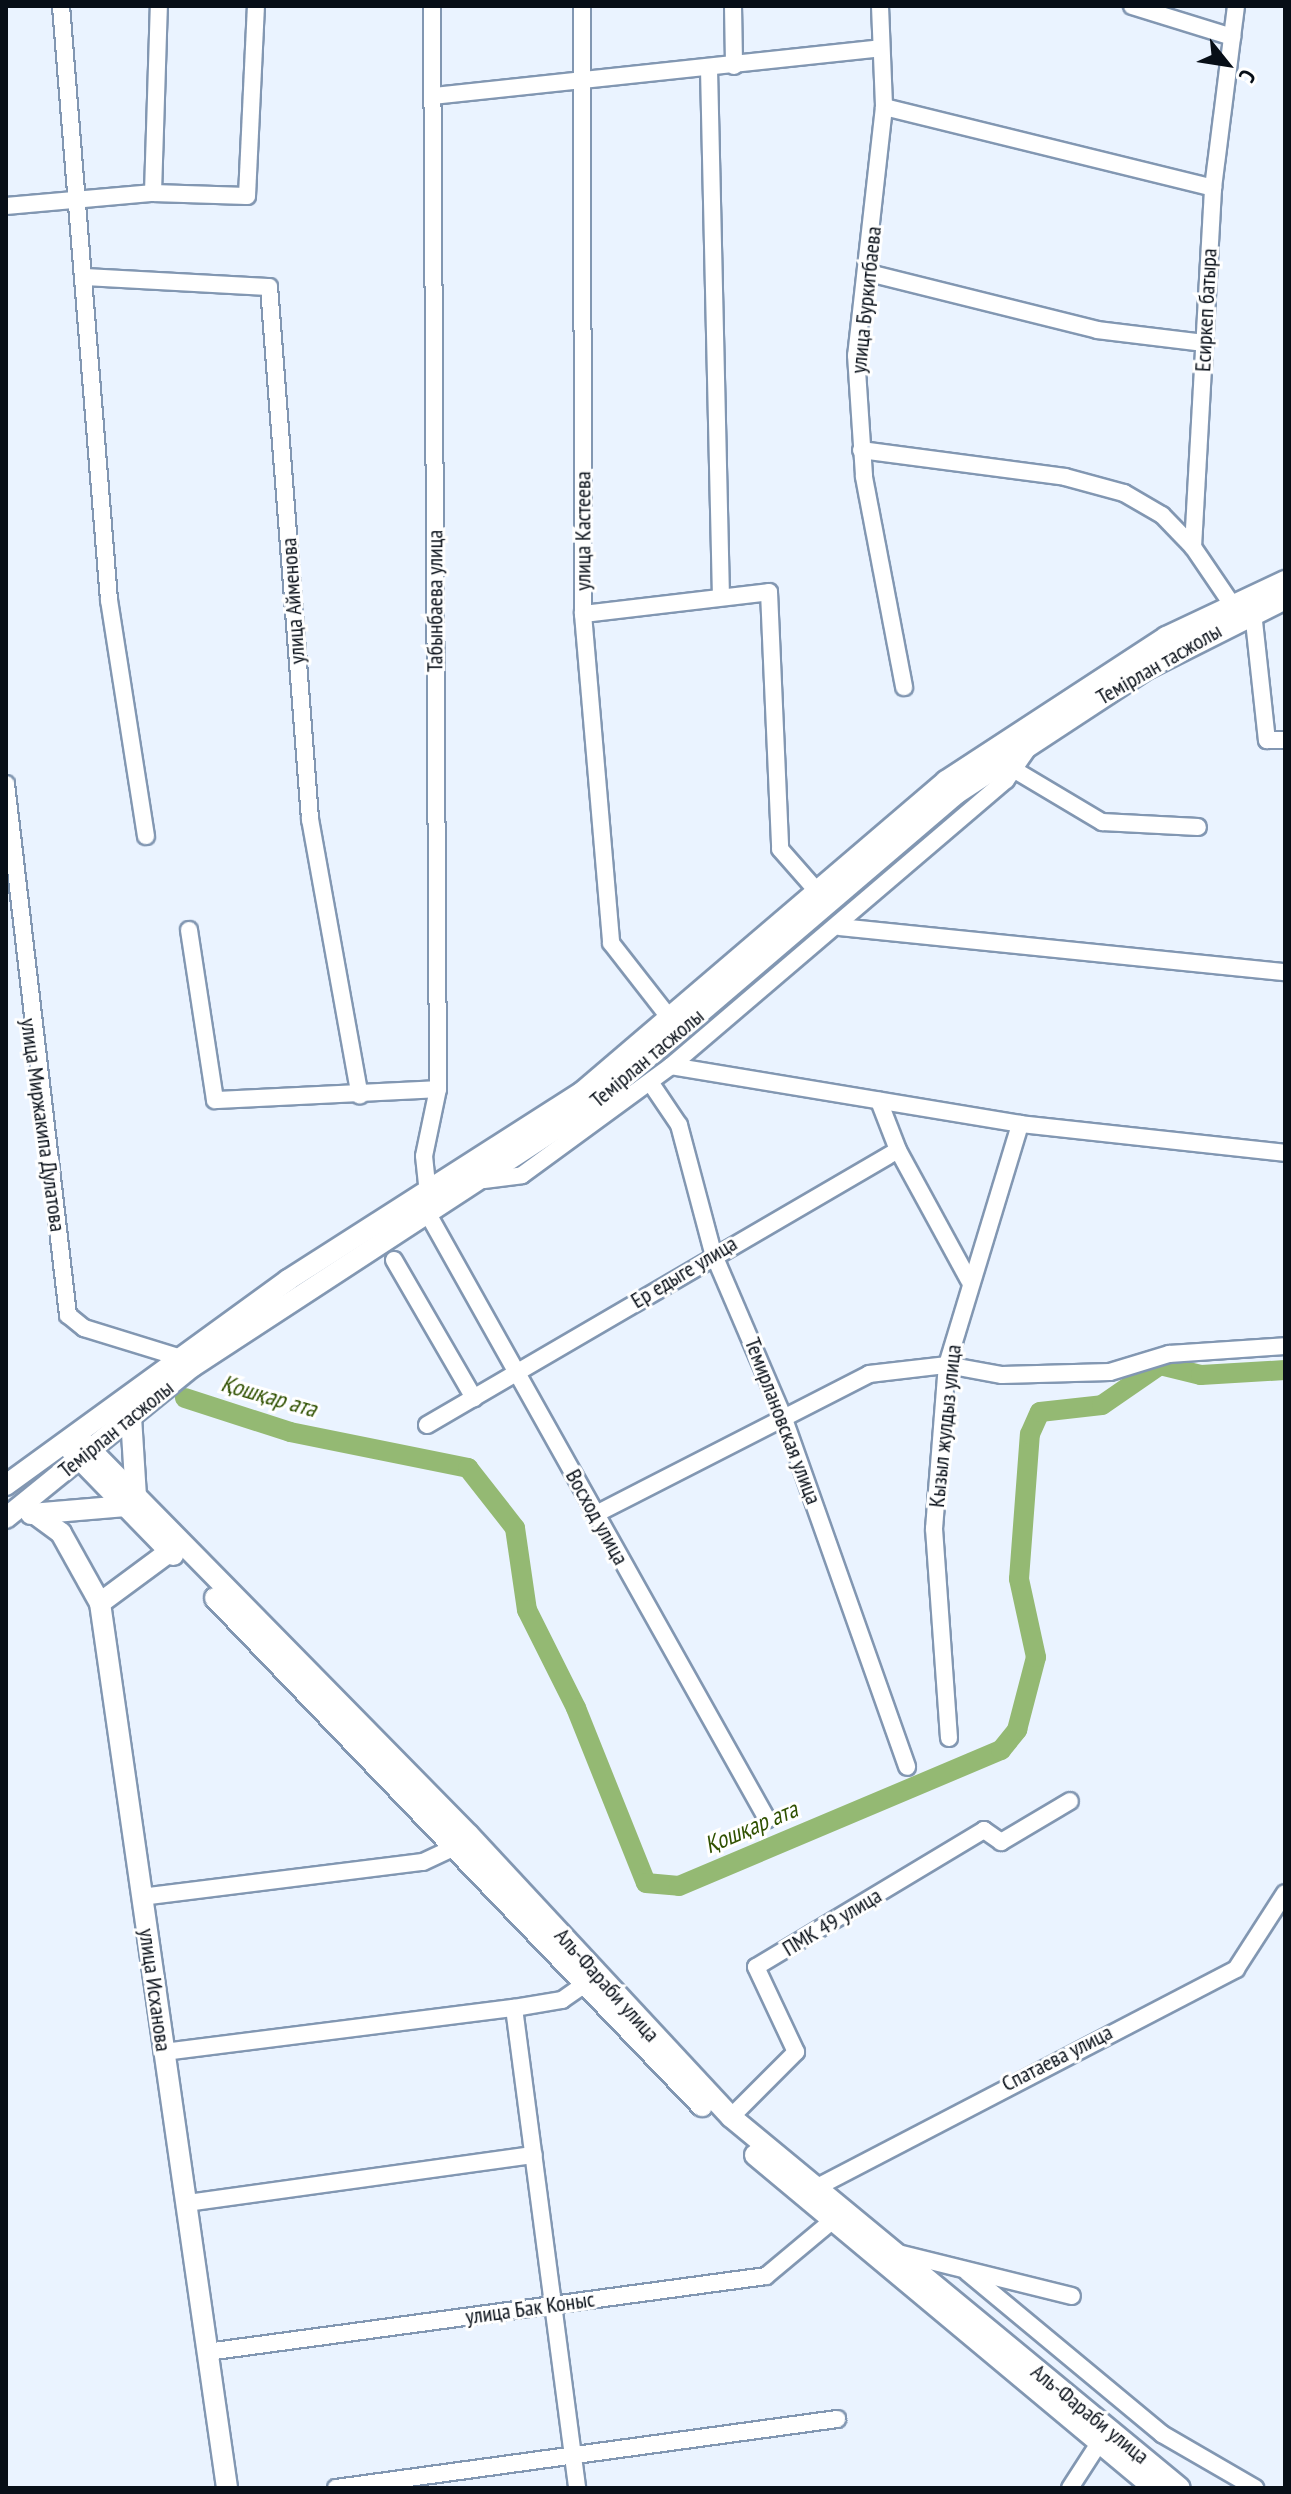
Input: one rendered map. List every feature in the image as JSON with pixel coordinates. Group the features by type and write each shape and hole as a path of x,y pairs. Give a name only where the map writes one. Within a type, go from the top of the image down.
{"main road":[{"name":"Темірлан тасжолы","path":"6,1485 131,1417 297,1294 428,1204 675,1025 816,890 946,781 1231,603 1285,581"},
{"name":"Темірлан тасжолы","path":"8,1516 77,1447 178,1357 428,1204 484,1180 882,855 1034,740 1253,612 1285,599"},
{"path":"8,1516 131,1501 131,1417"},
{"name":"Аль-Фараби улица","path":"77,1447 469,1835 731,2117 808,2191 833,2220 1104,2436 1180,2488"},
{"name":"Аль-Фараби улица","path":"131,1501 169,1552 459,1845 677,2084 808,2191 893,2252 1104,2436 1154,2488"},
{"name":"улица Исханова","path":"35,1514 61,1533 92,1582 100,1603 227,2488"},
{"path":"100,1603 169,1552"}],"street":[{"path":"61,6 109,600 146,836"},
{"path":"153,193 159,6"},
{"path":"6,206 153,193 247,196 256,6"},
{"name":"Табынбаева улица","path":"428,1204 424,1156 438,1089 432,6"},
{"name":"улица Кастеева","path":"582,6 583,614 611,943 675,1025"},
{"path":"733,6 734,66"},
{"name":"улица Буркитбаева","path":"880,6 879,48 884,107 869,273 856,355 861,450 904,687"},
{"path":"1132,6 1232,37"},
{"name":"Есиркеп батыра","path":"1193,547 1213,188 1236,6"},
{"path":"433,96 709,69 879,48"},
{"path":"709,69 721,597"},
{"path":"884,107 1213,188"},
{"path":"869,273 1097,330 1204,343"},
{"name":"улица Айменова","path":"84,277 269,287 310,819 360,1096"},
{"path":"861,450 1065,477 1124,493 1162,515 1193,547 1231,603"},
{"path":"583,614 769,592 780,849 816,890"},
{"path":"1253,612 1267,740 1285,740"},
{"path":"484,1180 522,1175 671,1066 840,927 1013,769 1034,740"},
{"path":"1013,769 1102,822 1198,827"},
{"name":"улица Миржакипа Дулатова","path":"6,784 14,971 74,1322 178,1357"},
{"path":"840,927 1285,972"},
{"path":"189,930 215,1100 360,1096 438,1089"},
{"path":"671,1066 1020,1124 1285,1153"},
{"name":"Темирлановская улица","path":"650,1082 679,1125 713,1253 784,1419 907,1767"},
{"path":"879,1101 898,1150 969,1280"},
{"name":"Кызыл жулдыз улица","path":"949,1738 934,1529 947,1365 969,1280 1020,1124"},
{"name":"Ер едыге улица","path":"427,1425 517,1375 713,1253 898,1150"},
{"name":"Восход улица","path":"428,1204 517,1375 767,1819"},
{"path":"394,1260 474,1398"},
{"path":"596,1514 869,1374 947,1365 1002,1375 1110,1372 1169,1354 1285,1346"},
{"name":"ПМК 49 улица","path":"731,2117 796,2052 756,1967 984,1830 1001,1842 1070,1801"},
{"path":"141,1897 423,1862 459,1845"},
{"name":"Спатаева улица","path":"808,2191 1236,1969 1285,1893"},
{"path":"164,2052 514,2008 562,2000 586,1983"},
{"path":"514,2008 577,2488"},
{"path":"187,2203 534,2155"},
{"name":"улица Бак Коныс","path":"207,2352 766,2276 833,2220"},
{"path":"893,2252 1072,2296"},
{"path":"967,2272 1162,2434 1255,2488"},
{"path":"336,2488 837,2419"},
{"path":"1070,2488 1104,2436"}],"waterway":[{"name":"Қошқар ата","path":"185,1398 290,1432 468,1468 515,1528 527,1610 576,1708 646,1883 679,1886 1001,1750 1017,1730 1036,1657 1019,1579 1030,1434 1040,1412 1102,1405 1160,1365 1201,1375 1285,1370"}]}
